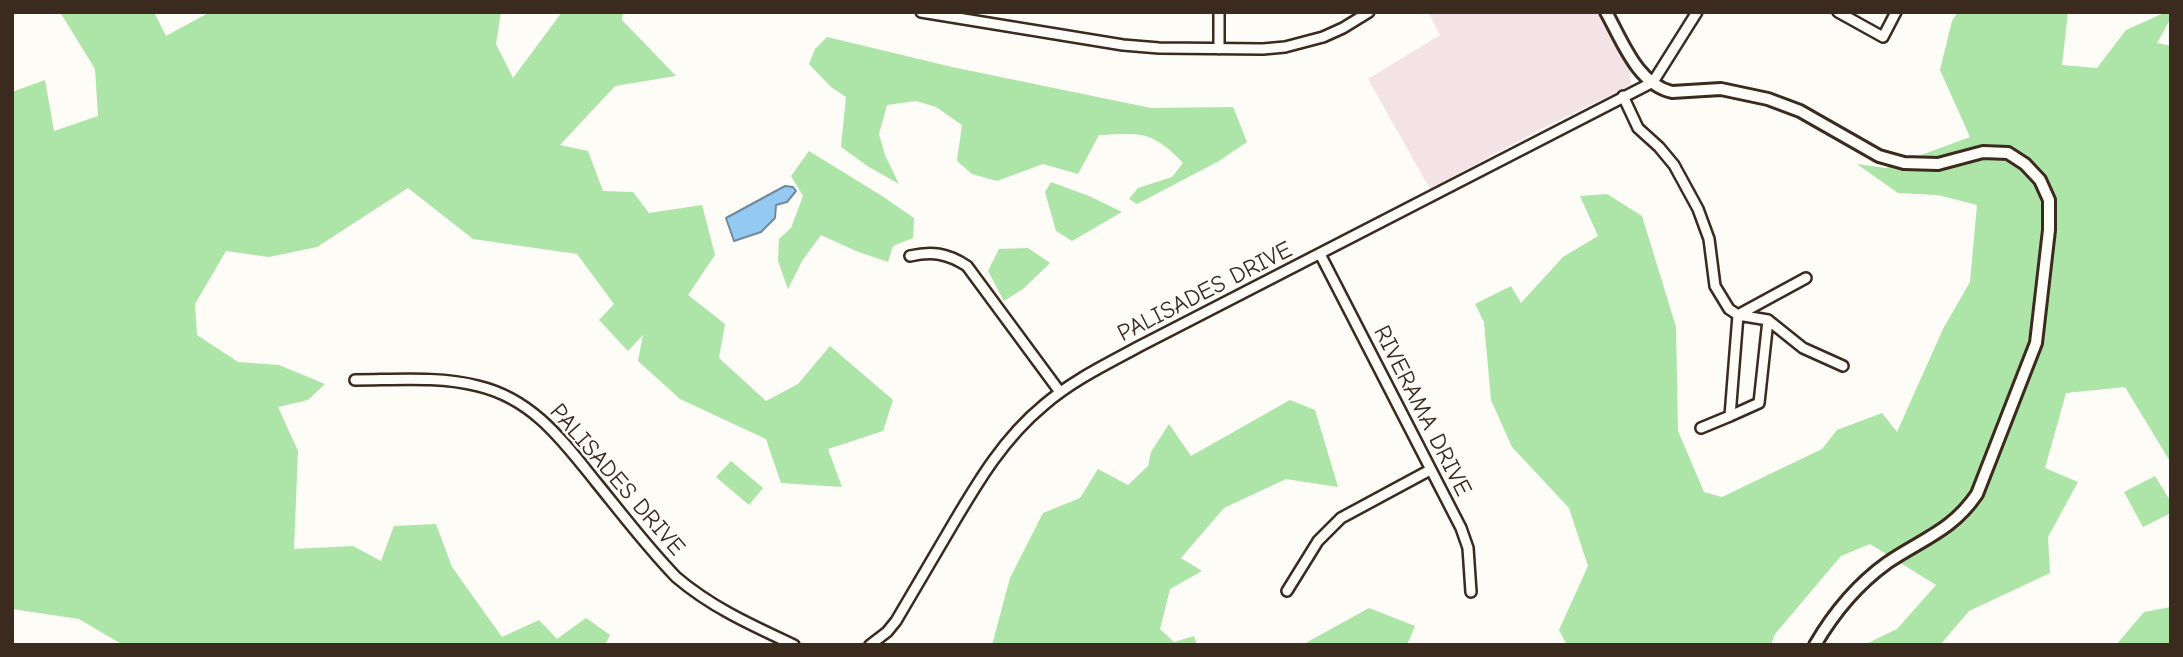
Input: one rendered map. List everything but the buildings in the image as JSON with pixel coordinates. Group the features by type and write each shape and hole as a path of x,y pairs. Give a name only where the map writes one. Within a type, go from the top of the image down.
{"street":[{"path":"921,12 1124,45 1219,49 1264,49 1306,42 1343,28 1369,12"},
{"path":"1219,12 1219,49"},
{"path":"1606,12 1639,70 1665,90 1672,92 1721,89 1768,99 1800,111 1866,150 1895,161 1938,164 1983,152 2008,153 2040,180 2049,200 2049,230 2036,343 1977,494 1967,509 1951,524 1887,563 1863,584 1834,616 1815,645"},
{"path":"1653,82 1697,12"},
{"path":"1838,12 1882,37 1896,12"},
{"name":"PALISADES DRIVE","path":"870,645 896,621 996,454 1025,422 1060,391 1099,368 1653,82"},
{"path":"1623,96 1638,128 1674,165 1704,223 1709,239 1715,286 1729,309 1738,315 1768,320 1804,348 1843,366"},
{"path":"910,256 938,252 967,266 1060,391"},
{"name":"RIVERAMA DRIVE","path":"1320,254 1465,538 1471,592"},
{"path":"1738,315 1805,278"},
{"path":"1730,416 1738,315"},
{"path":"1701,428 1759,403 1768,320"},
{"name":"PALISADES DRIVE","path":"355,380 462,383 497,391 513,399 554,430 676,577 722,611 794,645"},
{"path":"1287,591 1318,541 1341,518 1430,470"}],"shaded area":[{"path":"1428,12 1600,12 1630,71 1631,85 1539,130 1430,189 1368,79 1440,35"}],"green space":[{"path":"60,12 154,12 166,36 210,12 501,12 496,44 513,78 562,12 623,12 622,20 676,76 615,86 560,145 588,151 603,191 633,192 649,213 702,205 715,255 688,295 725,324 719,358 766,401 798,384 830,346 893,400 883,431 828,449 842,487 781,483 766,439 680,399 638,361 643,335 628,351 599,320 614,304 577,254 473,239 408,188 317,247 269,257 226,251 195,304 197,335 238,362 279,365 325,384 308,400 278,407 298,451 294,549 353,546 381,561 394,526 436,524 452,567 502,637 539,620 557,639 586,618 610,635 605,645 123,645 79,619 12,609 12,92 45,80 54,131 98,116 95,69"},
{"path":"1958,12 2068,12 2062,65 2097,68 2126,30 2171,12 2171,18 2157,43 2171,46 2171,463 2125,387 2066,393 2045,468 2078,482 2048,537 2050,573 1969,611 1940,645 1864,645 1897,629 1936,585 1870,544 1841,556 1775,634 1771,645 1567,645 1559,630 1588,566 1569,508 1512,447 1491,400 1484,322 1475,304 1511,286 1521,303 1563,257 1598,236 1580,196 1607,194 1642,216 1676,327 1678,431 1704,492 1722,497 1822,449 1837,430 1882,413 1897,432 1943,329 1970,282 1977,205 1938,195 1898,193 1857,164 1886,168 1970,137 1940,70 1952,21"},
{"path":"827,37 952,67 1151,108 1233,107 1247,142 1219,161 1137,204 1129,199 1138,188 1172,177 1183,163 1154,139 1136,134 1099,135 1078,174 1043,164 997,181 972,174 957,161 962,125 936,107 916,101 887,105 879,134 885,155 899,184 841,147 846,97 831,87 809,64 815,49"},
{"path":"809,151 914,218 913,238 893,246 888,262 821,235 802,261 788,289 778,261 779,239 791,228 803,196 791,176"},
{"path":"1051,182 1122,212 1072,241 1056,231 1045,192"},
{"path":"1028,248 1050,263 1023,289 1004,301 988,271 999,249"},
{"path":"1290,400 1315,410 1338,487 1286,479 1224,508 1181,558 1202,571 1170,589 1160,629 1174,642 1194,636 1197,645 992,645 1010,578 1043,513 1080,498 1098,469 1128,485 1148,466 1151,452 1169,424 1191,456"},
{"path":"731,461 763,488 749,505 716,477"},
{"path":"2155,476 2171,502 2171,513 2143,527 2124,492"},
{"path":"2171,607 2171,645 2116,645 2144,612"},
{"path":"1369,608 1415,626 1407,645 1302,645"}],"water":[{"path":"785,186 793,187 796,191 787,202 776,205 775,218 761,232 734,241 726,218"}]}
